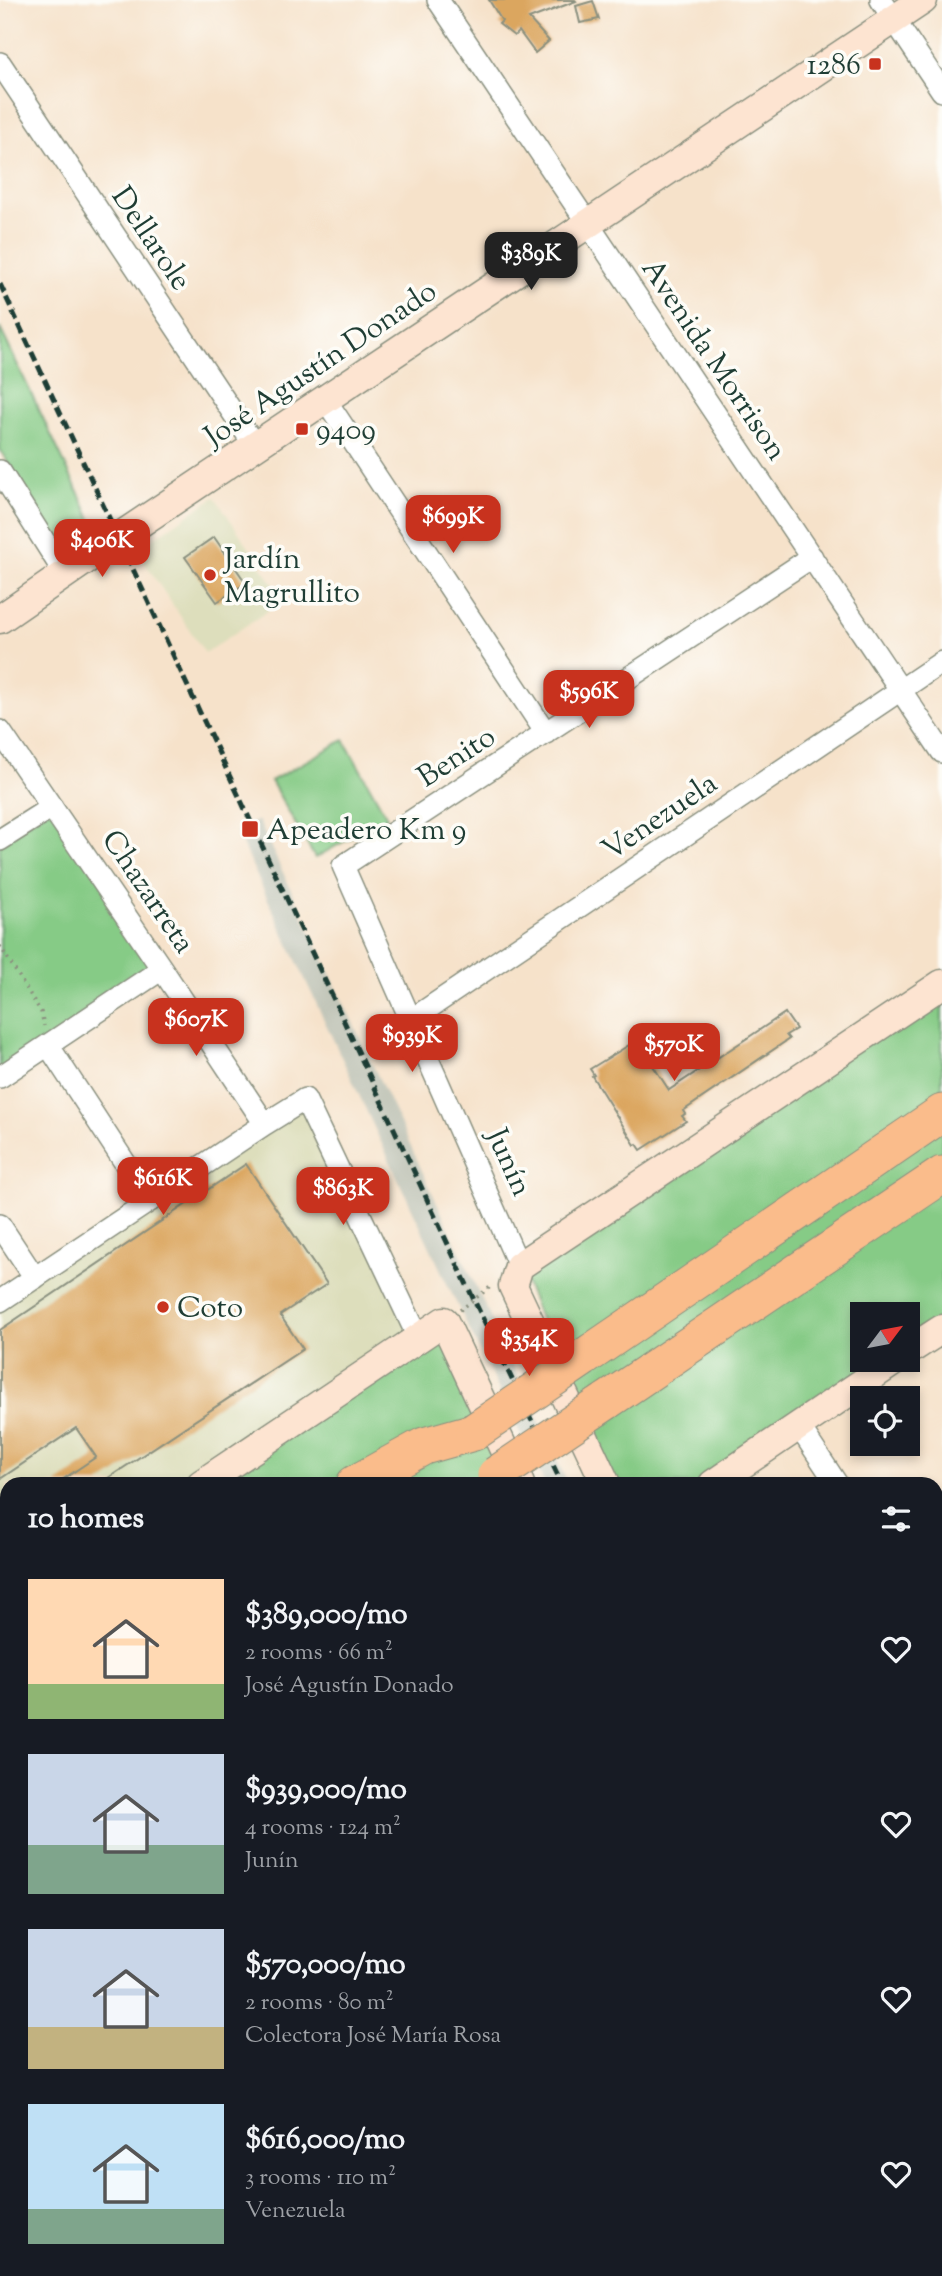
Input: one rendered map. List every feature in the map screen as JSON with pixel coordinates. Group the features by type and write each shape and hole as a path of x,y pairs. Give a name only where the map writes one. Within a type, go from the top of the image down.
{"highway":[{"path":"414,1477 474,1432 942,1113"},
{"path":"504,1477 605,1402 942,1175"},
{"path":"368,1477 424,1446 474,1432"}],"main road":[{"name":"José Agustín Donado","path":"0,619 588,224 888,10 923,0"},
{"path":"519,1266 942,984"},
{"name":"Junín","path":"519,1266 513,1286 603,1477"},
{"path":"211,1477 444,1321 495,1477"},
{"path":"920,1344 942,1329"},
{"path":"723,1477 878,1372"}],"street":[{"name":"Avenida Morrison","path":"438,0 942,752"},
{"path":"888,10 942,91"},
{"name":"Dellarole","path":"0,63 255,446"},
{"path":"326,400 546,733"},
{"path":"0,471 65,574"},
{"name":"Benito","path":"343,866 812,557"},
{"name":"Venezuela","path":"411,1020 942,662"},
{"name":"Chazarreta","path":"0,731 265,1124"},
{"path":"0,841 52,807"},
{"name":"Junín","path":"343,866 519,1266"},
{"path":"0,1077 162,969"},
{"path":"48,1045 150,1201"},
{"path":"0,1301 305,1100 418,1337"},
{"path":"0,1225 35,1278"},
{"path":"798,1425 832,1477"}],"path":[{"path":"0,946 41,1012 48,1045"}],"shaded area":[{"name":"Jardín Magrullito","path":"215,497 284,600 205,653 136,550"},
{"path":"258,820 565,1477 542,1477 450,1290 236,831"},
{"path":"305,1099 418,1337 211,1477 0,1477 0,1301"}],"green space":[{"path":"0,328 94,525 92,535 72,548 61,548 0,450"},
{"path":"344,740 387,817 315,858 271,781"},
{"path":"52,807 162,969 0,1077 0,840"},
{"path":"942,984 942,1329 920,1343 920,1302 850,1302 850,1372 878,1372 858,1386 850,1386 850,1391 723,1477 603,1477 519,1266"},
{"path":"444,1321 517,1477 212,1477"}],"building":[{"path":"489,0 576,1 529,19 549,41 535,53 519,31 514,36 499,24 502,21"},
{"path":"593,1 599,19 580,23 576,6"},
{"path":"214,537 246,583 217,602 185,557"},
{"path":"785,1013 796,1029 786,1035 789,1039 683,1111 685,1114 682,1116 686,1121 641,1150 635,1145 592,1076 594,1075 590,1069 634,1042 638,1048 640,1046 669,1090"},
{"name":"Coto","path":"246,1164 327,1284 280,1315 303,1349 110,1477 66,1477 96,1457 76,1428 0,1477 0,1330"}],"railway":[{"path":"0,284 559,1477"}],"place":[{"name":"1286","path":"875,64"},
{"name":"9409","path":"302,429"},
{"name":"Jardín Magrullito","path":"210,575"},
{"name":"Apeadero Km 9","path":"250,829"},
{"name":"Coto","path":"163,1307"}]}
